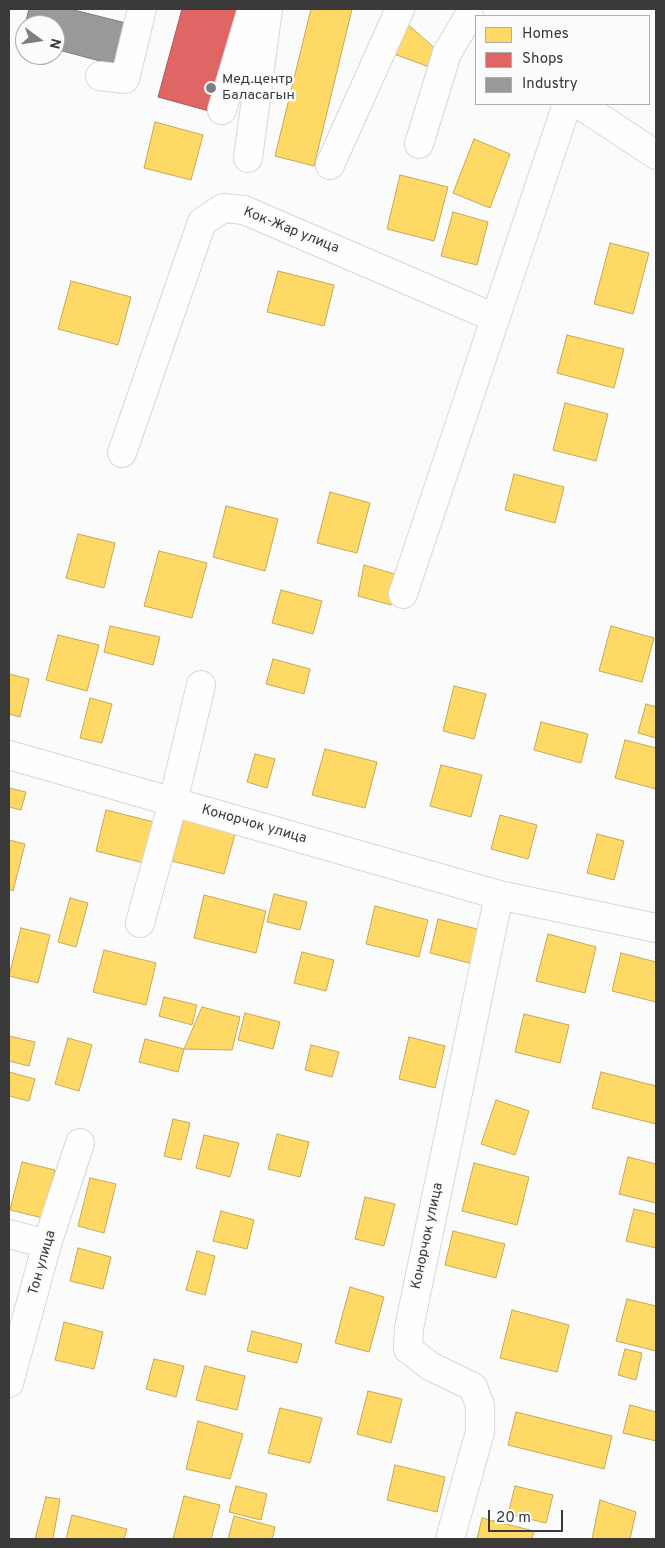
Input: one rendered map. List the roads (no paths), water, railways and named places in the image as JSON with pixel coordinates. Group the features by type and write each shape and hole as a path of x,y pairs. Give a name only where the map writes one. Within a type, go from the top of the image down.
{"street":[{"path":"100,76 125,79 142,9"},
{"path":"222,110 252,9"},
{"path":"248,158 268,9"},
{"path":"330,164 400,9"},
{"path":"419,144 447,53 469,15"},
{"path":"403,594 567,105"},
{"path":"581,105 656,155"},
{"name":"Кок-Жар улица","path":"122,453 202,222 223,208 244,210 495,318"},
{"path":"140,923 173,802 201,685"},
{"name":"Конорчок улица","path":"9,755 499,895 656,928"},
{"name":"Конорчок улица","path":"450,1539 480,1432 480,1405 473,1387 430,1366 408,1349 408,1328 499,895"},
{"name":"Тон улица","path":"9,1383 47,1244 80,1143"},
{"path":"9,1234 47,1244"}],"place":[{"name":"Мед.центр Баласагын","path":"211,88"}]}
